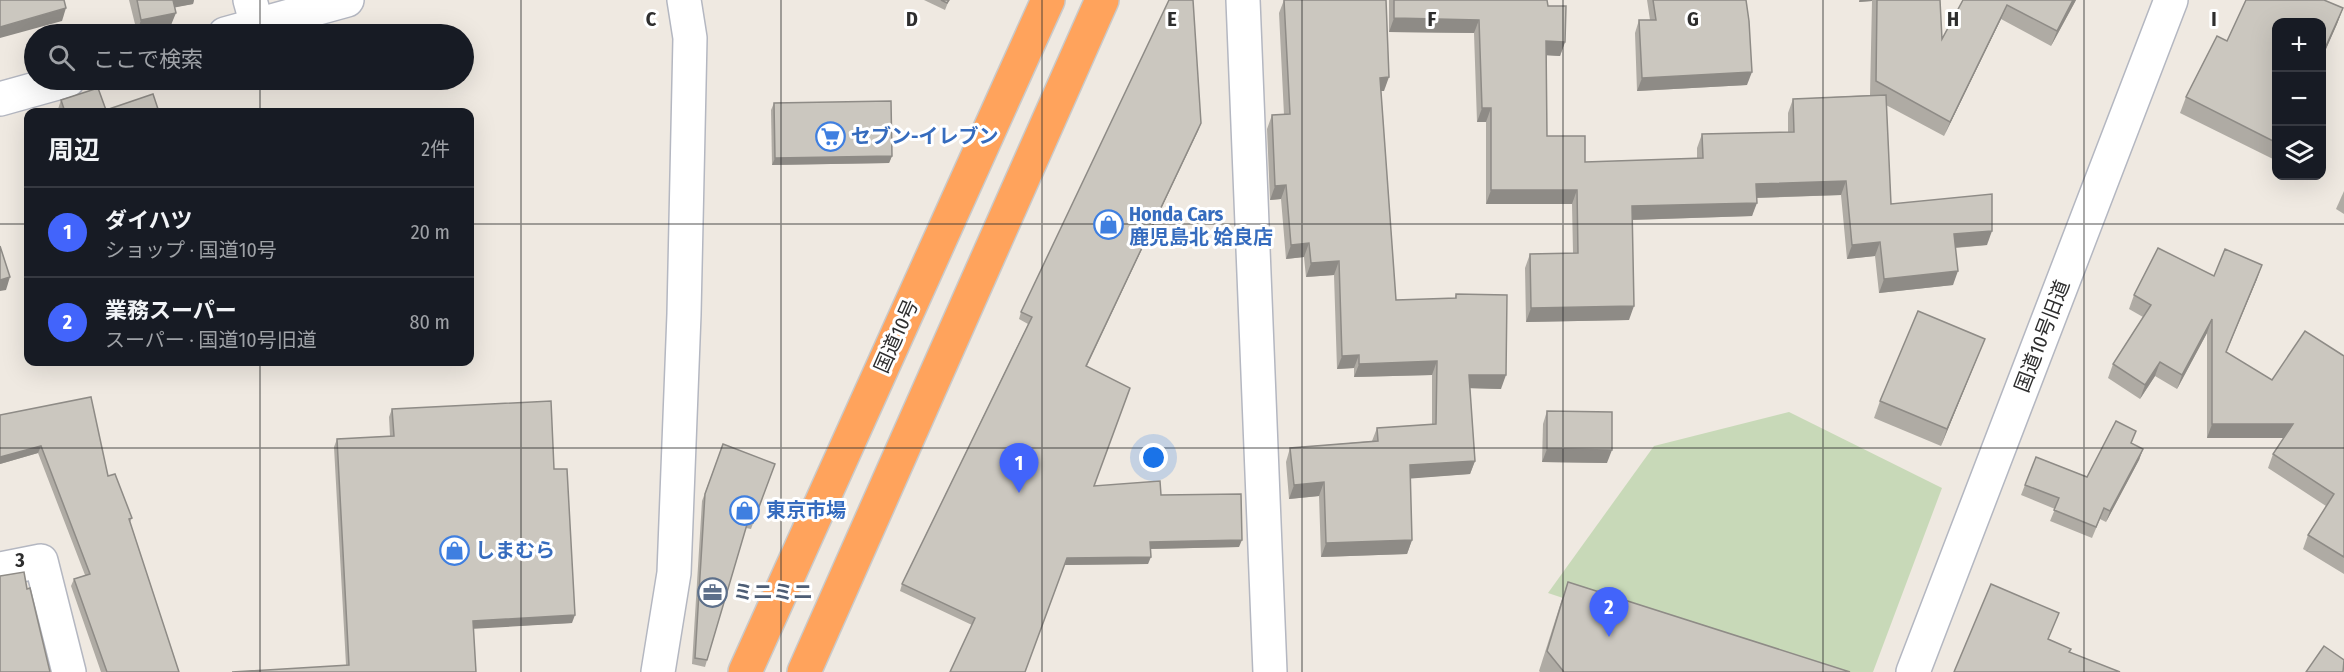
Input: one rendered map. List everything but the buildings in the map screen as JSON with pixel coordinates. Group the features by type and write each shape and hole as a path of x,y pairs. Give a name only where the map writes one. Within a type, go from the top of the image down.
{"highway":[{"name":"国道10号","path":"746,672 1048,0"},
{"path":"804,672 1102,0"}],"street":[{"path":"238,24 253,13 347,0"},
{"path":"658,672 674,573 684,314 690,38 684,0"},
{"path":"1243,0 1270,672"},
{"name":"国道10号旧道","path":"1913,672 2170,0"},
{"path":"0,99 32,90"},
{"path":"0,569 41,561 69,672"}],"green space":[{"path":"1789,412 1942,488 1873,672 1785,672 1548,593 1654,446"}],"place":[{"name":"セブン-イレブン","path":"830,136"},
{"name":"Honda Cars 鹿児島北 姶良店","path":"1108,225"},
{"name":"ダイハツ","path":"1019,493"},
{"name":"東京市場","path":"745,510"},
{"name":"しまむら","path":"454,550"},
{"name":"ミニミニ","path":"712,592"},
{"name":"業務スーパー","path":"1609,637"}]}
